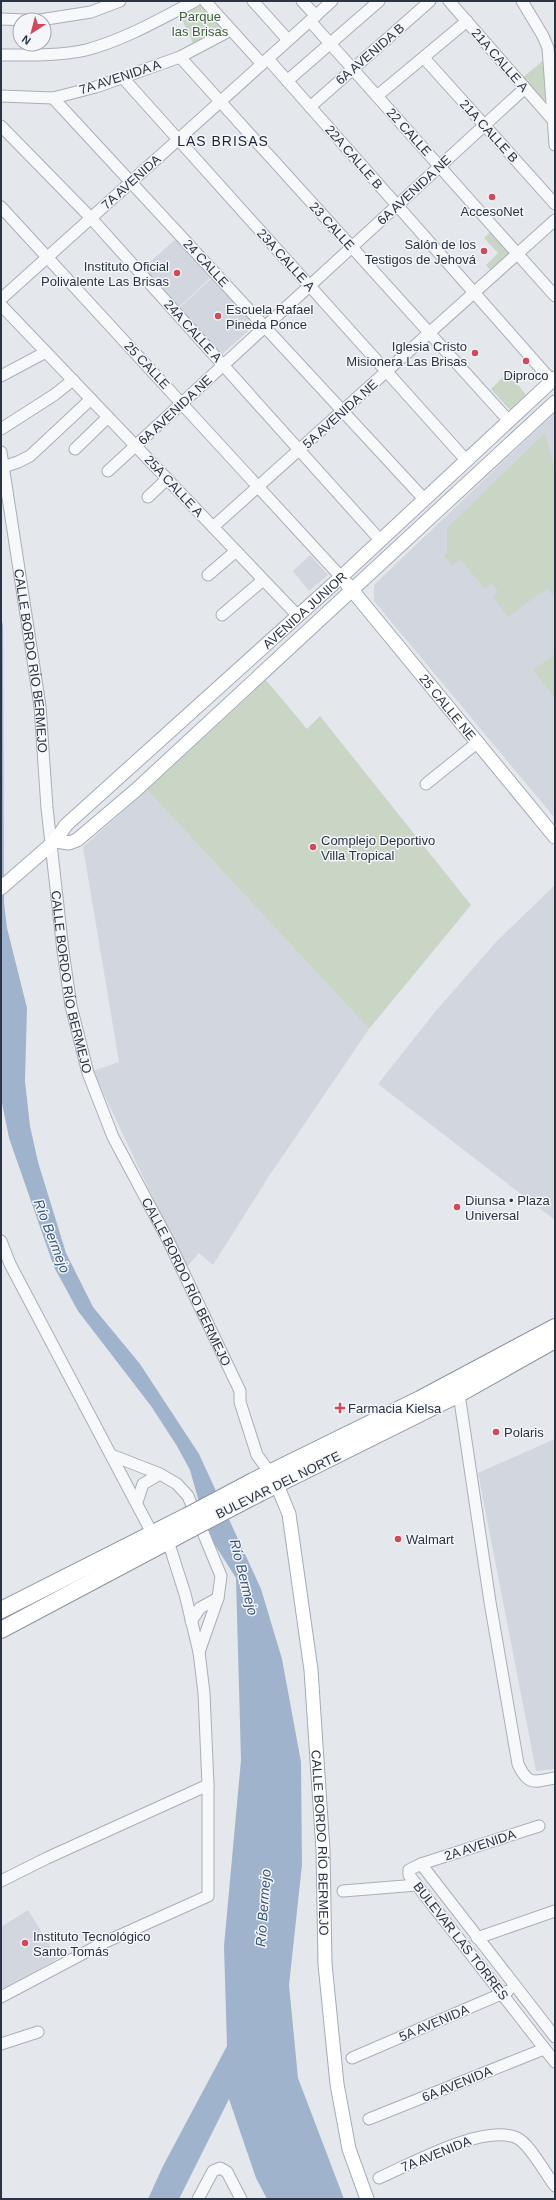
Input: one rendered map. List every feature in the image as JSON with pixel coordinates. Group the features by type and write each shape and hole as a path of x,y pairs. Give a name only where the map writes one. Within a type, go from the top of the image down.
{"highway":[{"name":"BULEVAR DEL NORTE","path":"274,1479 555,1327"},
{"name":"BULEVAR DEL NORTE","path":"1,1610 152,1533 190,1522 257,1487 459,1394 555,1340"},
{"name":"BULEVAR DEL NORTE","path":"1,1630 168,1541 190,1522"}],"main road":[{"name":"AVENIDA JUNIOR","path":"1,888 49,845 66,825 341,577 553,380"},
{"name":"AVENIDA JUNIOR","path":"49,845 69,843 85,835 352,591 555,402"},
{"name":"25 CALLE NE","path":"341,577 555,836"},
{"name":"CALLE BORDO RÍO BERMEJO","path":"274,1479 289,1514 311,1670 323,1850 325,1964 336,2084 349,2149 367,2199"}],"street":[{"path":"52,18 91,12 118,1"},
{"path":"1,55 33,55 85,50 107,43 158,20 195,1"},
{"name":"22A CALLE B","path":"205,1 232,30 287,81 553,380"},
{"path":"253,1 288,40"},
{"name":"22 CALLE","path":"302,1 330,44 555,296"},
{"name":"7A AVENIDA","path":"1,299 332,1"},
{"path":"287,81 379,1"},
{"name":"6A AVENIDA B","path":"310,107 430,1"},
{"name":"21A CALLE A","path":"449,1 552,119"},
{"path":"522,1 543,36 548,48 555,145"},
{"path":"1,19 12,19"},
{"path":"377,96 467,21"},
{"name":"7A AVENIDA A","path":"1,96 53,98 123,78 180,57 232,30"},
{"name":"23 CALLE","path":"180,57 351,248 509,421"},
{"name":"21A CALLE B","path":"424,58 555,204"},
{"name":"23A CALLE A","path":"123,78 466,460"},
{"name":"6A AVENIDA NE","path":"108,471 525,88"},
{"name":"24 CALLE","path":"53,98 424,500"},
{"name":"24A CALLE A","path":"1,126 91,218 380,540"},
{"name":"25 CALLE","path":"1,207 341,577"},
{"name":"5A AVENIDA NE","path":"213,527 555,220"},
{"name":"25A CALLE A","path":"1,305 298,616"},
{"path":"1,376 46,352"},
{"path":"1,429 54,395 72,380"},
{"path":"3,467 30,456 91,399"},
{"path":"75,449 108,417"},
{"name":"CALLE BORDO RÍO BERMEJO","path":"1,452 40,706 49,845 72,1006 88,1073 113,1137 168,1240 240,1391 240,1402 257,1455 274,1479"},
{"path":"148,497 167,479"},
{"path":"208,575 236,551"},
{"path":"222,615 264,580"},
{"path":"426,784 478,742"},
{"path":"1,1240 10,1264 137,1502 152,1533"},
{"path":"459,1394 490,1602 518,1764 524,1777 533,1782 555,1778"},
{"path":"111,1455 160,1474 177,1484 188,1496 221,1576 218,1598 199,1652"},
{"path":"137,1502 144,1484 160,1474"},
{"path":"1,1997 103,1943 208,1896 208,1785 204,1693 199,1652 192,1622 185,1594 168,1541"},
{"path":"185,1594 194,1601 205,1605"},
{"path":"192,1622 196,1611 218,1598"},
{"path":"192,1622 204,1624 210,1620"},
{"path":"1,1881 47,1858 208,1785"},
{"name":"2A AVENIDA","path":"421,1864 539,1826"},
{"name":"BULEVAR LAS TORRES","path":"555,2037 421,1864 409,1870 409,1875 416,1885 555,2062"},
{"path":"343,1891 416,1885"},
{"path":"478,1938 555,1911"},
{"name":"5A AVENIDA","path":"352,2058 502,1995 515,1987"},
{"path":"1,2044 38,2032"},
{"name":"6A AVENIDA","path":"369,2119 544,2049"},
{"name":"7A AVENIDA","path":"379,2178 471,2139 492,2134 518,2139 525,2145 555,2186"},
{"path":"198,2199 213,2171 220,2168 227,2172 241,2199"}],"shaded area":[{"name":"Instituto Oficial Polivalente Las Brisas","path":"176,239 211,277 178,308 143,268"},
{"name":"Escuela Rafael Pineda Ponce","path":"214,276 257,323 220,356 178,309"},
{"path":"555,412 554,817 374,601 374,585"},
{"path":"310,555 328,575 309,591 293,571"},
{"path":"147,790 369,1029 269,1176 213,1265 199,1253 186,1268 93,1071 119,1062 83,847"},
{"path":"555,885 555,1220 378,1084 435,1012 496,942"},
{"path":"555,1439 555,1769 536,1771 478,1473"},
{"name":"Instituto Tecnológico Santo Tomás","path":"28,1910 58,1958 1,1993 1,1927"}],"green space":[{"name":"Parque las Brisas","path":"200,2 222,29 193,43 179,13"},
{"path":"544,60 545,101 522,78"},
{"path":"493,229 514,252 491,271 486,265 498,253 484,238"},
{"path":"508,372 526,395 510,410 491,389"},
{"path":"545,433 555,471 555,598 547,588 508,617 493,597 498,592 492,583 485,589 461,560 452,565 444,556 447,552 447,528"},
{"path":"555,654 555,698 533,670"},
{"name":"Complejo Deportivo Villa Tropical","path":"266,680 307,729 320,716 471,905 369,1029 147,790"}],"water":[{"name":"Río Bermejo","path":"1,615 3,626 4,903 7,928 27,1008 25,1081 30,1126 38,1162 66,1253 93,1307 140,1364 199,1454 261,1589 282,1659 301,1762 302,1865 289,1985 298,2078 344,2199 267,2199 256,2178 229,2099 179,2199 148,2199 163,2166 227,2046 224,1946 241,1760 236,1578 208,1534 190,1470 177,1446 151,1406 78,1311 54,1267 9,1138 1,1098"}],"place":[{"name":"AccesoNet","path":"492,197"},
{"name":"Salón de los Testigos de Jehová","path":"484,251"},
{"name":"Instituto Oficial Polivalente Las Brisas","path":"177,273"},
{"name":"Escuela Rafael Pineda Ponce","path":"218,316"},
{"name":"Iglesia Cristo Misionera Las Brisas","path":"475,353"},
{"name":"Diproco","path":"526,361"},
{"name":"Complejo Deportivo Villa Tropical","path":"313,847"},
{"name":"Diunsa • Plaza Universal","path":"457,1207"},
{"name":"Farmacia Kielsa","path":"340,1408"},
{"name":"Polaris","path":"496,1432"},
{"name":"Walmart","path":"398,1539"},
{"name":"Instituto Tecnológico Santo Tomás","path":"25,1943"}],"district":[{"name":"LAS BRISAS","path":"223,141"}]}
